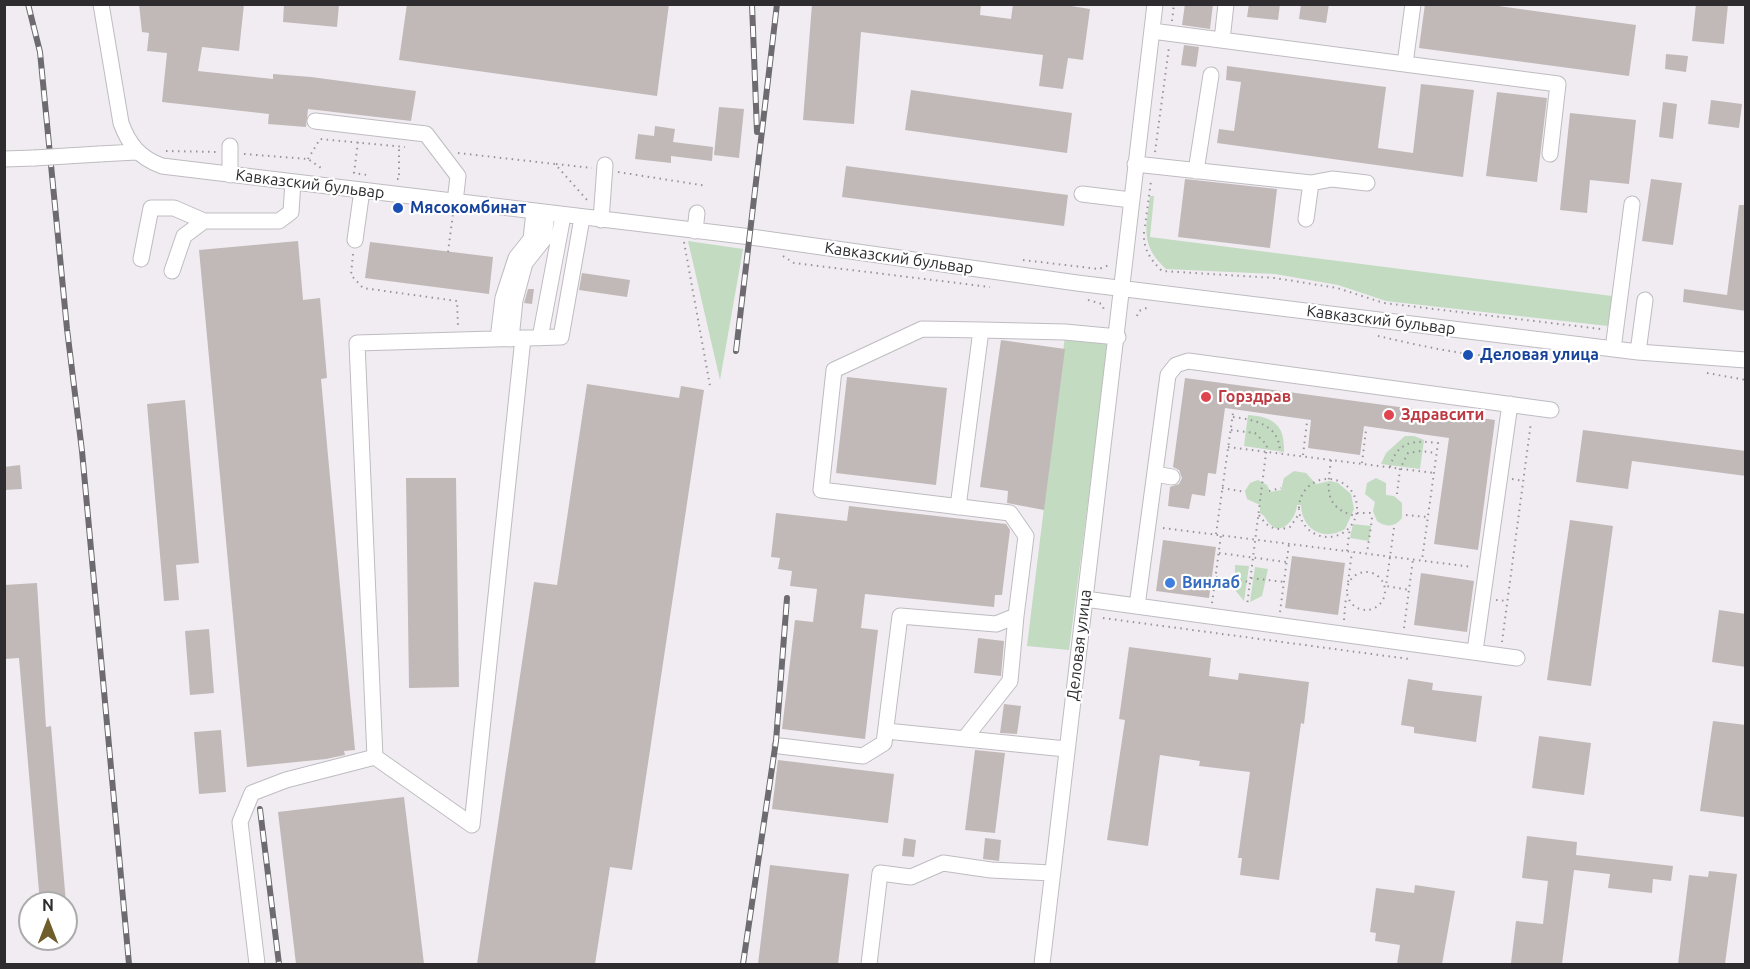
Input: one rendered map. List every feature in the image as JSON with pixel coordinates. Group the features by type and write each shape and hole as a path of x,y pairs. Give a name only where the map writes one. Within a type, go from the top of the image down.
{"street":[{"path":"101,4 121,123 126,138 136,152"},
{"name":"Деловая улица","path":"1042,964 1066,749 1118,337 1135,164 1155,4"},
{"path":"1222,40 1226,4"},
{"path":"1405,64 1413,4"},
{"path":"1152,31 1558,84 1550,153"},
{"path":"1196,171 1211,75"},
{"path":"315,122 426,134 458,176 454,207"},
{"path":"230,150 230,175"},
{"path":"4,159 136,152"},
{"name":"Кавказский бульвар","path":"136,152 162,166 362,190 454,207 560,215 601,214 689,235 1638,352 1746,360"},
{"path":"1135,164 1311,183 1332,179 1367,183"},
{"path":"601,214 605,167"},
{"path":"141,259 151,208 174,208 204,221 279,221 291,212 293,182"},
{"path":"1306,219 1311,183"},
{"path":"355,240 362,190"},
{"path":"1082,194 1131,200"},
{"path":"1613,349 1632,204"},
{"path":"689,235 697,213"},
{"path":"375,757 357,343 561,337 578,260 560,215"},
{"path":"546,338 560,215"},
{"path":"256,964 240,822 252,794 286,780 375,757 472,825 511,339 503,298 516,258 531,239 560,215"},
{"path":"172,272 184,236 204,221"},
{"path":"1638,352 1645,300"},
{"path":"965,738 1011,681 1016,615 1026,536 1010,513 821,490 834,370 922,329 1065,332 1118,337"},
{"path":"958,507 981,330"},
{"name":"Кавказский бульвар","path":"1665,354 1746,367"},
{"path":"1137,606 1168,375 1176,365 1188,361 1551,410"},
{"path":"1476,646 1510,404"},
{"path":"1154,477 1171,480"},
{"path":"1085,599 1137,606 1243,629 1342,633 1402,642 1476,646 1517,658"},
{"path":"780,746 863,756 884,743 900,616 996,624 1016,615"},
{"path":"885,731 1066,749"},
{"path":"869,964 880,873 911,877 943,863 991,870 1052,873"}],"path":[{"path":"1174,4 1144,242 1150,258 1162,271 1275,278 1337,288 1384,303 1616,331"},
{"path":"354,173 360,126"},
{"path":"388,178 399,179 399,130"},
{"path":"308,159 320,139 409,148"},
{"path":"186,151 230,150 308,159 325,171"},
{"path":"439,151 555,164 605,167 707,186"},
{"path":"555,164 601,214"},
{"path":"344,172 376,176"},
{"path":"448,252 454,207"},
{"path":"689,235 710,386"},
{"path":"355,240 351,275 363,288 457,302 459,340"},
{"path":"1083,267 1099,269 1112,264"},
{"path":"1079,297 1102,304 1105,313"},
{"path":"1137,316 1143,308 1158,309"},
{"path":"1377,335 1426,347 1517,359 1548,355"},
{"path":"1476,646 1502,643 1533,407"},
{"path":"1216,534 1233,415 1266,425 1278,439 1280,453"},
{"path":"1303,456 1307,422"},
{"path":"1231,430 1255,433 1264,440 1267,452 1243,629"},
{"path":"1362,464 1366,430"},
{"path":"1390,467 1395,453 1406,443 1419,441 1438,443 1422,561"},
{"path":"1228,447 1434,473"},
{"path":"1397,494 1400,469 1408,453 1421,451 1436,453"},
{"path":"1331,460 1328,487 1333,502 1344,512 1370,513 1372,519 1367,554"},
{"path":"1259,515 1269,526 1283,529 1295,523 1300,513 1301,498 1305,490 1317,481 1329,479 1340,481 1352,491 1356,498 1356,514 1350,527 1347,551"},
{"path":"1222,488 1245,492"},
{"path":"1269,491 1281,489"},
{"path":"1300,513 1306,526 1318,535 1332,537 1350,527"},
{"path":"1406,515 1428,518"},
{"path":"1148,525 1512,572"},
{"path":"1394,528 1386,586 1384,599 1370,610 1352,605 1347,588 1352,578 1368,572 1379,576 1386,586 1409,590"},
{"path":"1212,603 1221,535"},
{"path":"1280,613 1289,544"},
{"path":"1342,633 1352,552"},
{"path":"1219,553 1286,562"},
{"path":"1402,642 1413,559"},
{"path":"1216,577 1284,582"},
{"path":"1103,618 1243,629 1419,660"}],"green space":[{"path":"1150,196 1154,196 1150,237 1612,296 1608,326 1386,301 1338,285 1275,274 1166,269 1148,244 1146,227"},
{"path":"688,241 743,249 720,380"},
{"path":"1065,336 1100,339 1108,346 1069,650 1027,646"},
{"path":"1248,415 1265,418 1276,424 1282,435 1284,452 1244,446"},
{"path":"1405,436 1414,436 1424,440 1420,469 1381,464 1386,453"},
{"path":"1294,471 1306,473 1316,484 1330,481 1338,483 1351,494 1354,509 1345,529 1329,534 1315,531 1305,521 1301,505 1297,505 1292,520 1288,524 1275,528 1260,513 1260,505 1247,499 1245,491 1250,483 1258,480 1267,485 1270,492 1281,490 1284,478"},
{"path":"1376,478 1386,483 1386,495 1394,496 1402,503 1402,518 1394,525 1387,526 1377,521 1373,511 1375,502 1365,494 1367,483"},
{"path":"1353,524 1371,526 1369,541 1350,538"},
{"path":"1235,565 1249,566 1244,601 1235,590"},
{"path":"1255,567 1268,569 1262,596 1250,602"}],"building":[{"path":"139,4 244,4 239,51 202,47 198,71 273,79 273,74 311,77 416,91 411,121 308,109 306,127 268,124 269,114 162,102 167,53 147,51 149,33 142,32"},
{"path":"284,4 339,4 337,27 283,22"},
{"path":"407,4 669,4 657,96 399,60"},
{"path":"812,4 981,4 980,15 1011,19 1013,4 1058,4 1090,9 1083,60 1068,58 1063,89 1039,86 1043,55 861,32 854,124 803,120"},
{"path":"1185,4 1213,4 1210,29 1182,25"},
{"path":"1249,4 1280,4 1278,20 1247,17"},
{"path":"1301,4 1329,4 1326,23 1299,19"},
{"path":"1425,4 1484,4 1636,25 1629,76 1419,48"},
{"path":"1696,4 1728,4 1724,44 1692,41"},
{"path":"1184,45 1199,47 1196,67 1181,65"},
{"path":"1666,54 1688,56 1686,72 1665,69"},
{"path":"1227,66 1386,87 1378,148 1413,153 1421,84 1474,90 1463,177 1217,143 1219,129 1234,131 1241,82 1226,80"},
{"path":"911,90 1072,113 1067,153 905,130"},
{"path":"1497,92 1547,98 1537,182 1486,176"},
{"path":"1711,100 1742,104 1739,128 1708,124"},
{"path":"1663,102 1677,104 1673,139 1659,137"},
{"path":"719,107 744,109 739,158 714,155"},
{"path":"1570,113 1636,120 1629,184 1590,180 1587,213 1560,210"},
{"path":"655,126 675,129 673,142 713,147 712,161 671,156 671,163 635,159 638,134 654,136"},
{"path":"846,166 1068,195 1064,226 842,197"},
{"path":"1185,179 1277,189 1270,248 1178,237"},
{"path":"1651,179 1682,183 1673,245 1642,241"},
{"path":"1739,205 1746,205 1746,311 1683,302 1684,289 1727,295"},
{"path":"298,241 303,300 320,298 327,378 321,379 355,750 344,751 345,755 326,759 247,767 199,250"},
{"path":"370,242 493,257 489,294 365,278"},
{"path":"582,273 630,280 627,297 579,290"},
{"path":"528,289 534,289 532,304 524,303"},
{"path":"1001,340 1065,349 1044,510 1007,503 1008,491 980,487"},
{"path":"847,377 947,388 936,485 836,473"},
{"path":"1185,378 1495,420 1478,550 1434,544 1449,438 1364,426 1360,455 1308,448 1311,420 1225,408 1216,474 1208,473 1205,496 1192,494 1189,509 1168,506 1170,487 1179,484 1182,478 1179,470 1173,467"},
{"path":"587,384 679,398 681,386 704,390 632,870 610,867 595,964 477,964 534,582 557,585"},
{"path":"185,400 199,563 176,565 179,600 164,601 147,404"},
{"path":"1583,430 1746,451 1746,476 1632,461 1628,489 1576,482"},
{"path":"20,465 22,489 4,490 4,467"},
{"path":"406,478 456,478 459,687 409,688"},
{"path":"849,506 1006,524 1010,530 1002,595 995,595 994,607 865,594 861,628 878,630 865,739 782,729 795,620 813,622 817,589 790,586 792,571 778,569 780,558 771,557 776,513 847,521"},
{"path":"1570,520 1613,526 1591,686 1547,680"},
{"path":"1163,540 1216,547 1209,598 1156,591"},
{"path":"1292,556 1345,563 1338,615 1285,608"},
{"path":"1421,573 1474,581 1467,632 1414,625"},
{"path":"37,583 46,727 51,726 65,891 39,891 19,658 4,659 4,585"},
{"path":"1719,610 1746,614 1746,667 1712,662"},
{"path":"209,629 214,693 190,695 185,631"},
{"path":"978,638 1004,641 1001,676 974,673"},
{"path":"1129,647 1211,658 1209,676 1238,680 1239,673 1309,682 1279,880 1240,875 1242,858 1238,858 1250,772 1199,766 1200,761 1160,755 1148,846 1107,840 1125,720 1119,719"},
{"path":"1408,679 1433,683 1432,690 1482,696 1476,742 1414,733 1414,727 1401,725"},
{"path":"1004,704 1021,706 1017,734 1000,733"},
{"path":"1713,721 1746,725 1744,817 1700,811"},
{"path":"221,730 226,792 199,794 194,732"},
{"path":"1539,736 1591,743 1584,795 1532,788"},
{"path":"975,750 1005,753 995,833 965,830"},
{"path":"778,760 894,774 888,823 772,809"},
{"path":"404,797 424,964 296,964 278,812"},
{"path":"1527,836 1577,842 1576,855 1673,866 1671,881 1653,879 1652,893 1608,888 1610,874 1574,870 1562,964 1511,963 1516,921 1543,924 1548,881 1522,878"},
{"path":"904,838 916,840 914,857 902,856"},
{"path":"985,838 1001,840 999,861 983,859"},
{"path":"770,865 849,874 838,964 758,964"},
{"path":"1709,871 1737,874 1725,964 1678,964 1689,875 1708,877"},
{"path":"1415,885 1455,891 1442,964 1397,964 1400,945 1375,941 1376,933 1370,932 1376,888 1414,893"}],"railway":[{"path":"28,4 40,52 67,329 82,451 129,964"},
{"path":"752,4 757,132"},
{"path":"736,351 777,4"},
{"path":"743,964 776,741 787,598"},
{"path":"260,809 279,964"}],"place":[{"name":"Мясокомбинат","path":"398,208"},
{"name":"Деловая улица","path":"1468,355"},
{"name":"Горздрав","path":"1206,397"},
{"name":"Здравсити","path":"1389,415"},
{"name":"Винлаб","path":"1170,583"}]}
